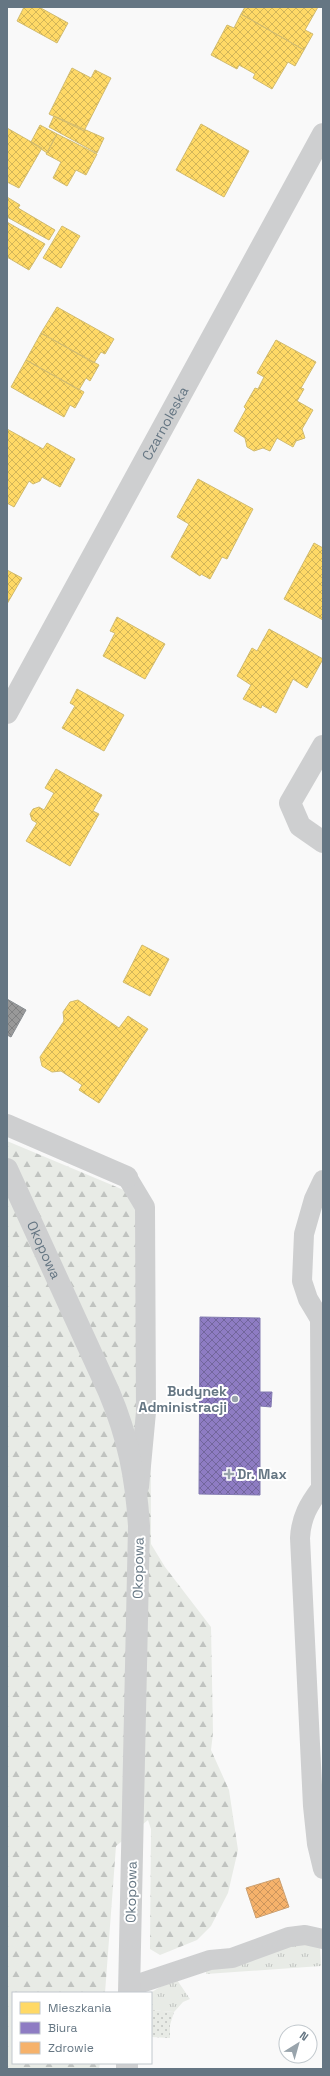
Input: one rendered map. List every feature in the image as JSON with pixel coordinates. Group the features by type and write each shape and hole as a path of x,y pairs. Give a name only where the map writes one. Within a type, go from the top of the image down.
{"street":[{"name":"Czarnoleska","path":"7,713 323,134"},
{"path":"323,746 290,803 300,826 323,842"},
{"path":"7,1125 127,1177"},
{"name":"Okopowa","path":"7,1169 122,1423 131,1457 138,1500 139,1526 129,1990"}],"lane":[{"path":"127,1177 145,1207 146,1229 146,1412 138,1500"},
{"path":"323,1180 314,1199 304,1234 302,1281 308,1299 320,1319 322,1487 306,1510 301,1524 300,1538 317,1766 315,1826 323,1869"},
{"path":"129,1990 210,1960 232,1958 289,1937 305,1935 323,1939"}],"green space":[{"path":"7,1141 150,1201 151,1544 165,1567 211,1627 213,1733 211,1750 229,1790 238,1850 228,1893 211,1926 197,1940 160,1955 150,1949 151,1829 148,1820 116,1846 105,1992 12,1992 12,2064 100,2064 99,2069 7,2069"},
{"path":"292,1944 320,1946 321,1966 206,1974 206,1970"},
{"path":"177,1980 190,1999 183,2002 174,2012 152,2010 152,1992"},
{"path":"152,2010 174,2012 170,2025 170,2038 152,2037"}],"building: Mieszkania":[{"path":"24,7 39,7 68,23 57,43 17,21"},
{"path":"245,7 318,7 305,30 313,34 304,50 241,14"},
{"path":"241,14 304,50 295,66 288,62 272,89 253,78 255,74 239,65 237,69 211,55 227,25 234,28"},
{"path":"72,68 91,78 95,70 111,78 84,131 49,114"},
{"path":"54,116 104,138 97,153 49,127"},
{"path":"201,124 249,151 224,197 176,170"},
{"path":"40,125 57,134 47,153 31,142"},
{"path":"7,128 42,148 19,188 7,182"},
{"path":"57,134 97,154 86,175 76,170 67,186 53,178 61,162 46,154"},
{"path":"7,197 20,205 18,208 55,230 49,240 7,217"},
{"path":"7,222 45,244 29,270 7,257"},
{"path":"62,226 80,236 61,268 43,258"},
{"path":"57,307 114,339 105,354 101,352 94,363 41,333"},
{"path":"41,333 99,365 90,381 86,378 79,390 26,360"},
{"path":"276,340 316,362 301,388 304,389 297,401 313,410 302,429 305,438 296,441 293,447 277,438 270,451 263,448 254,451 247,447 245,438 234,431 246,409 244,407 255,388 258,389 264,377 257,373"},
{"path":"26,360 84,392 75,408 70,405 64,417 11,387"},
{"path":"7,429 43,449 47,443 75,459 60,487 42,477 40,481 33,484 29,481 14,507 7,503"},
{"path":"198,479 253,509 227,559 222,557 210,579 201,574 200,576 171,557 189,524 177,517"},
{"path":"314,543 323,548 323,620 284,599"},
{"path":"7,570 22,578 7,604"},
{"path":"117,617 165,644 145,679 103,656 115,633 110,631"},
{"path":"269,629 323,659 307,688 293,679 276,713 262,705 261,708 243,699 251,685 237,676 252,648 257,651"},
{"path":"77,689 124,715 104,751 62,728 75,706 70,703"},
{"path":"56,769 102,795 93,811 99,814 70,866 26,841 37,823 32,820 30,814 33,809 39,807 44,810 54,793 45,788"},
{"path":"142,945 169,959 150,996 123,982"},
{"path":"78,1000 119,1028 128,1016 148,1029 99,1103 79,1090 82,1085 61,1071 52,1072 42,1066 40,1057 64,1021 63,1012 70,1002"}],"building: Biura":[{"name":"Budynek Administracji","path":"200,1317 260,1318 260,1392 272,1392 271,1407 260,1406 260,1495 199,1494"}],"building: Zdrowie":[{"path":"279,1878 289,1907 256,1918 246,1888"}],"building: Przemysł":[{"path":"7,999 26,1010 11,1037 7,1035"}],"place":[{"name":"Budynek Administracji","path":"235,1399"},
{"name":"Dr. Max","path":"229,1474"}]}
